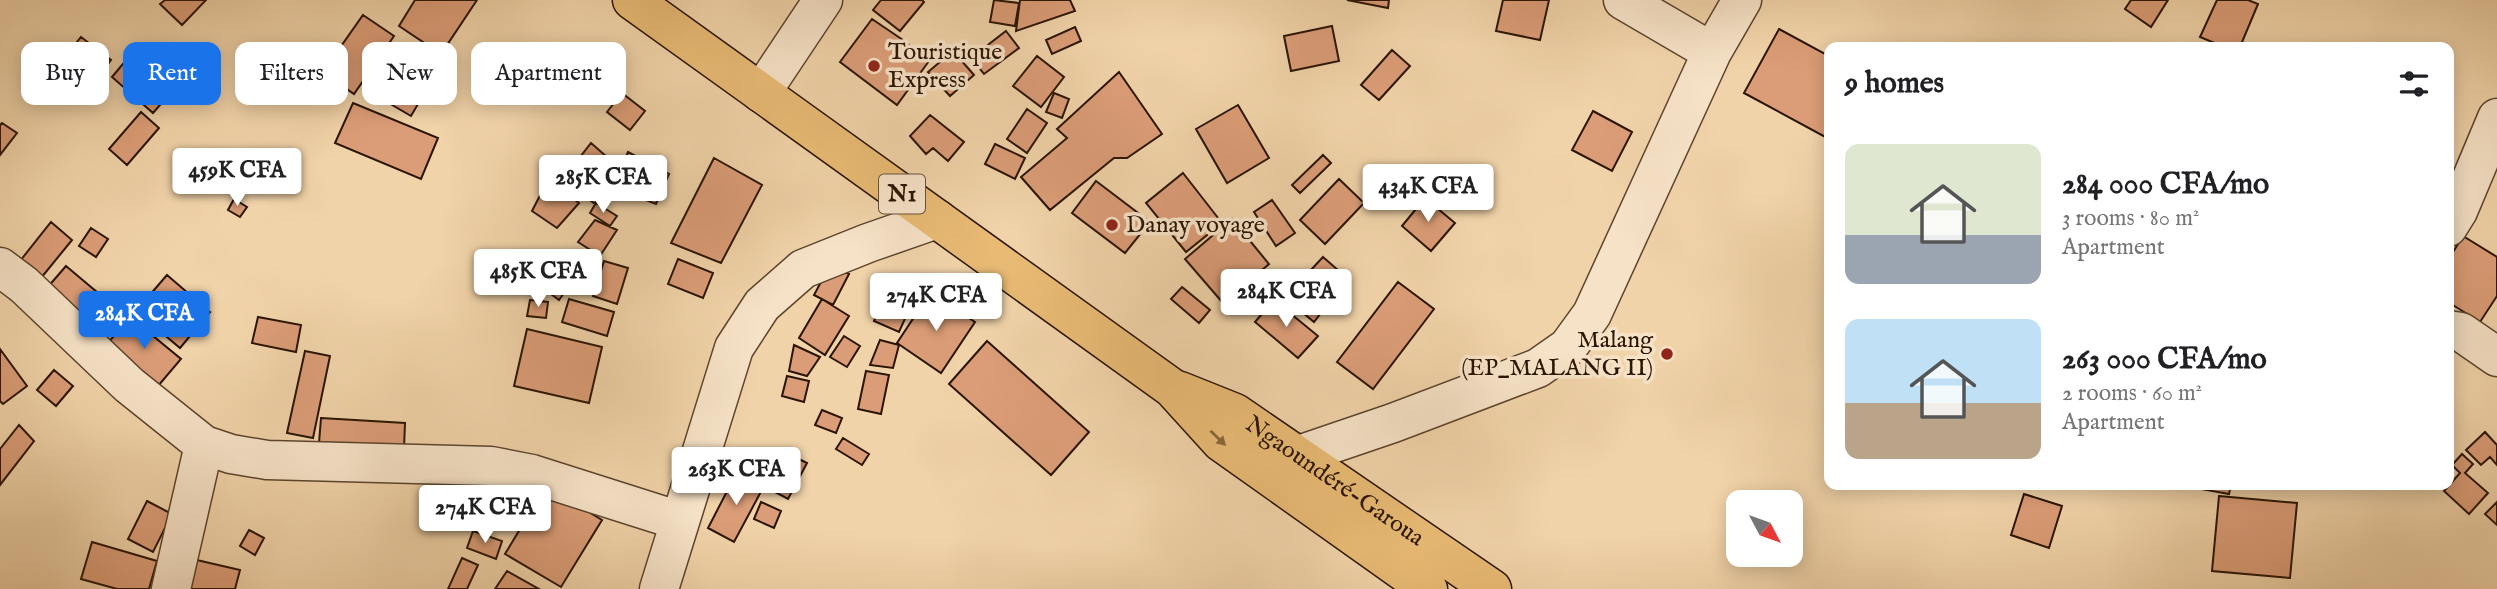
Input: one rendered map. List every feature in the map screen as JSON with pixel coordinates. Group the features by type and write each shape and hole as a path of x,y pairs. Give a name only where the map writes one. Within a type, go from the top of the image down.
{"highway":[{"name":"Ngaoundéré-Garoua","path":"632,0 1172,388 1221,442 1399,578 1428,589"},
{"name":"Ngaoundéré-Garoua","path":"1172,388 1235,413 1492,589"}],"street":[{"path":"761,93 823,0"},
{"path":"1623,0 1712,52"},
{"path":"1296,456 1393,423 1538,368 1568,347 1592,314 1712,52 1742,0"},
{"path":"2454,217 2497,118"},
{"path":"659,589 734,348 762,305 803,269 937,219"},
{"path":"0,267 24,285 129,385 204,445 231,454 267,460 491,466 532,474 680,521"},
{"path":"2454,331 2461,332 2497,357"},
{"path":"171,589 204,445"}],"building":[{"path":"165,0 206,0 182,25 160,4"},
{"path":"415,0 477,0 449,42 423,42 399,26"},
{"path":"881,0 924,2 900,31 873,10"},
{"path":"994,0 1019,3 1015,26 990,22"},
{"path":"1020,0 1070,0 1075,11 1016,31"},
{"path":"1347,0 1389,0 1388,8"},
{"path":"1503,0 1549,0 1540,40 1496,31"},
{"path":"2131,0 2168,0 2151,27 2125,9"},
{"path":"2217,0 2248,0 2258,4 2242,42 2212,42 2200,37"},
{"path":"363,15 394,36 390,42 362,42 362,82 354,94 348,90 348,42 344,42"},
{"path":"872,19 929,61 897,105 840,62"},
{"path":"1332,26 1339,61 1291,71 1284,36"},
{"path":"1075,27 1081,41 1052,54 1046,40"},
{"path":"1779,29 1824,53 1824,136 1744,93"},
{"path":"1006,31 1019,48 984,74 971,58"},
{"path":"1392,50 1410,66 1379,100 1361,85"},
{"path":"953,51 974,75 950,96 928,72"},
{"path":"1037,56 1064,77 1041,107 1013,86"},
{"path":"123,64 123,87 112,77"},
{"path":"1119,72 1162,134 1127,158 1114,158 1050,210 1021,177 1067,138 1057,129"},
{"path":"1054,93 1069,99 1062,118 1046,112"},
{"path":"626,96 645,111 630,130 607,112 613,105 626,105"},
{"path":"353,103 438,138 421,179 335,143"},
{"path":"144,105 160,105 153,113"},
{"path":"392,105 417,105 411,116"},
{"path":"1238,105 1269,158 1227,183 1196,129"},
{"path":"1027,109 1047,123 1027,153 1007,139"},
{"path":"1593,111 1632,132 1612,171 1572,150"},
{"path":"141,112 159,128 127,165 109,149"},
{"path":"930,115 964,142 948,161 933,148 926,154 910,136"},
{"path":"2,123 17,133 0,155 0,125"},
{"path":"591,143 616,165 595,204 563,179"},
{"path":"995,144 1025,158 1015,179 985,164"},
{"path":"628,152 669,174 656,204 613,187"},
{"path":"1323,155 1331,163 1300,193 1292,185"},
{"path":"714,158 762,185 721,263 671,243"},
{"path":"1183,173 1222,223 1186,252 1146,203"},
{"path":"549,178 579,203 557,228 532,211"},
{"path":"1339,179 1364,203 1325,244 1300,220"},
{"path":"1096,181 1150,222 1125,253 1072,213"},
{"path":"1425,198 1455,223 1431,251 1402,226"},
{"path":"234,199 247,207 240,217 228,210"},
{"path":"1272,200 1295,233 1276,246 1254,212"},
{"path":"596,203 617,216 610,226 590,213"},
{"path":"1232,219 1269,264 1223,303 1185,259"},
{"path":"595,220 617,230 600,256 578,242"},
{"path":"51,222 72,240 41,278 20,261"},
{"path":"91,228 108,239 96,257 79,246"},
{"path":"2463,236 2497,257 2497,296 2480,322 2454,306 2454,250"},
{"path":"1323,257 1347,278 1335,293 1310,271"},
{"path":"678,259 713,273 703,298 668,284"},
{"path":"604,261 628,268 617,304 593,296"},
{"path":"830,265 849,274 833,305 814,295"},
{"path":"66,266 123,314 105,337 47,288"},
{"path":"551,268 571,283 559,300 538,284"},
{"path":"1272,271 1281,279 1263,300 1254,292"},
{"path":"167,275 210,312 180,348 136,311"},
{"path":"1288,279 1324,309 1314,322 1278,292"},
{"path":"891,281 917,292 899,332 874,321"},
{"path":"1398,282 1434,309 1373,389 1337,362"},
{"path":"1182,287 1210,310 1199,323 1171,299"},
{"path":"930,293 975,322 941,373 897,343"},
{"path":"569,299 614,312 607,336 562,322"},
{"path":"822,299 849,316 825,355 799,338"},
{"path":"530,300 548,302 546,318 527,316"},
{"path":"1274,300 1318,336 1298,358 1255,322"},
{"path":"130,317 181,359 158,386 107,344"},
{"path":"258,317 301,325 296,352 252,343"},
{"path":"527,329 602,347 589,403 514,386"},
{"path":"844,336 860,346 847,367 830,357"},
{"path":"880,340 899,345 893,368 870,365"},
{"path":"987,341 1089,432 1051,475 949,384"},
{"path":"794,345 820,357 807,376 789,371"},
{"path":"0,349 27,386 3,404 0,401"},
{"path":"305,351 330,356 313,438 287,433"},
{"path":"54,370 73,386 56,406 37,390"},
{"path":"866,371 889,375 881,414 858,409"},
{"path":"787,376 809,381 804,402 782,396"},
{"path":"822,410 842,418 836,433 815,425"},
{"path":"321,418 405,423 404,448 319,443"},
{"path":"19,425 34,441 0,485 0,449"},
{"path":"2485,432 2497,445 2497,465 2490,457 2481,465 2466,450"},
{"path":"843,438 869,454 862,465 836,449"},
{"path":"780,450 807,463 788,499 762,485"},
{"path":"2462,454 2473,464 2465,473 2488,493 2469,514 2444,491 2454,490 2454,480 2460,473 2454,467 2454,463"},
{"path":"737,472 764,486 734,542 708,528"},
{"path":"546,486 602,520 561,587 505,554"},
{"path":"2207,490 2230,490 2229,494"},
{"path":"2024,494 2062,506 2049,548 2011,535"},
{"path":"2219,496 2297,503 2290,578 2212,571"},
{"path":"147,501 172,514 153,552 128,539"},
{"path":"761,502 781,511 774,528 754,519"},
{"path":"2497,502 2497,525 2485,514"},
{"path":"249,530 264,538 255,555 240,546"},
{"path":"473,531 502,541 496,559 467,548"},
{"path":"92,542 157,561 149,589 117,589 81,579"},
{"path":"188,558 240,570 235,589 188,589"},
{"path":"462,558 478,565 467,589 448,589"},
{"path":"507,571 539,589 495,589"}],"place":[{"name":"Touristique Express","path":"874,66"},
{"name":"Danay voyage","path":"1112,225"},
{"name":"Malang (EP_MALANG II)","path":"1667,354"}]}
